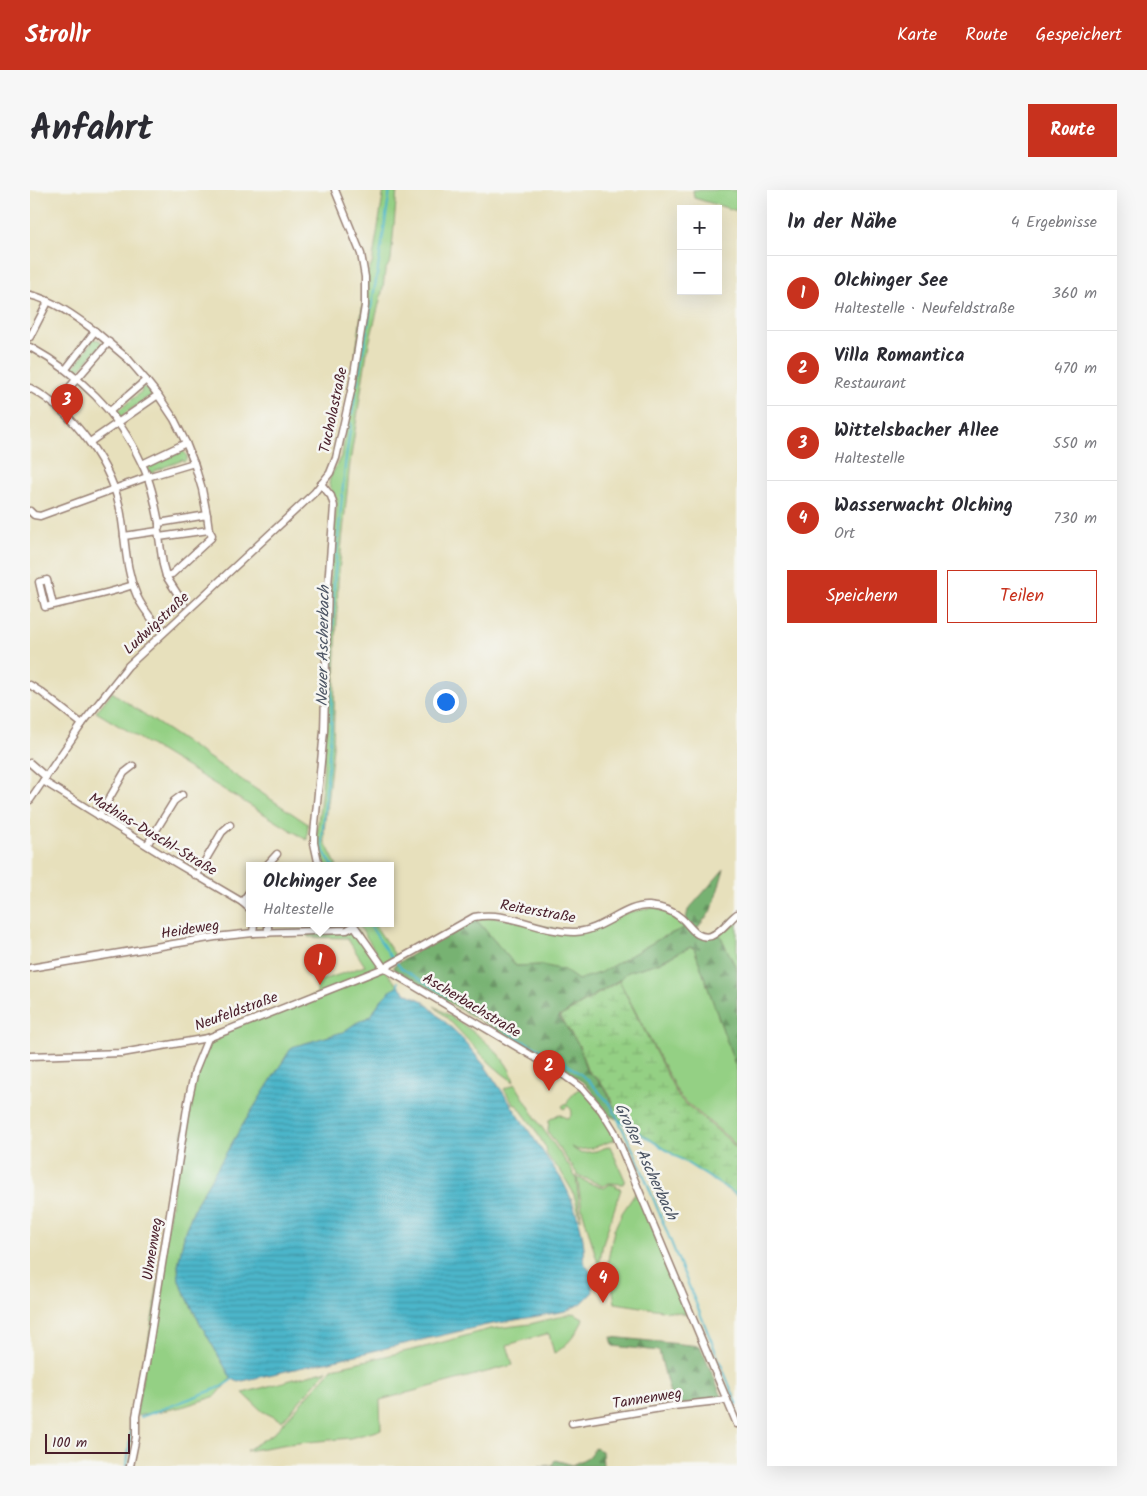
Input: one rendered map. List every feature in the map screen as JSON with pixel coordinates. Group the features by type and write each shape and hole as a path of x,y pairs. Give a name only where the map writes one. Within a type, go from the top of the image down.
{"street":[{"name":"Tucholastraße","path":"321,484 330,473 341,440 365,306 365,277 360,254 335,190"},
{"path":"30,295 48,302 95,330 128,360 158,395 174,419 186,443 202,489 209,530 212,535 172,574 166,576"},
{"path":"30,337 48,302"},
{"path":"66,369 95,330"},
{"path":"54,405 109,342"},
{"path":"30,347 66,369 110,411 119,424 148,478 159,523 158,534 166,576 184,604"},
{"path":"110,411 146,380"},
{"path":"30,388 54,405 75,424 90,442 100,459 114,490 121,513 126,559 132,586 143,610 163,633"},
{"path":"90,442 119,424 158,395"},
{"path":"142,464 186,443"},
{"path":"30,511 34,516 40,516 194,463"},
{"name":"Ludwigstraße","path":"30,800 82,724 128,666 321,484"},
{"path":"318,862 314,843 324,730 328,586 334,511 334,501 321,484"},
{"path":"159,523 207,514"},
{"path":"124,536 209,530"},
{"path":"53,605 132,586"},
{"path":"30,685 82,724"},
{"name":"Mathias-Duschl-Straße","path":"30,763 45,779 99,816 246,906"},
{"path":"99,816 124,772 133,766"},
{"path":"147,845 174,801 182,795"},
{"path":"196,876 222,832 230,825"},
{"path":"270,862 277,854"},
{"path":"242,902 246,896"},
{"name":"Reiterstraße","path":"384,968 474,917 484,915 498,915 559,931 574,932 588,931 601,926 630,910 644,906 658,907 669,910 681,918 697,934 711,936 737,914"},
{"path":"253,934 254,927"},
{"path":"268,927 268,933"},
{"name":"Heideweg","path":"30,968 215,937 346,930 350,927"},
{"name":"Ascherbachstraße","path":"354,927 384,968 561,1073 582,1088 601,1110 614,1131 737,1424"},
{"name":"Neufeldstraße","path":"30,1056 122,1053 208,1038 384,968"},
{"name":"Ulmenweg","path":"130,1466 136,1437 136,1416 188,1102 195,1070 208,1038"},
{"name":"Tannenweg","path":"572,1423 647,1410 727,1400"}],"green space":[{"path":"384,190 397,190 391,260 385,271 383,288 367,352 350,463 338,581 333,747 324,831 325,842 335,862 322,862 316,841 323,778 331,565 337,500 329,484 342,454 367,274 372,264"},
{"path":"693,190 737,190 737,211 722,205 694,198"},
{"path":"90,340 100,340 101,348 99,347 79,370 80,372 74,373 71,370 71,365 74,367 92,342"},
{"path":"144,387 151,391 150,398 148,397 121,418 118,417 116,413 117,408 119,410 142,391 140,388"},
{"path":"178,450 182,450 187,455 187,459 184,462 183,460 154,471 154,473 149,471 150,463 151,465 179,453"},
{"path":"112,692 308,824 307,840 96,712"},
{"path":"724,869 712,910 694,932 703,936 718,931 737,970 737,1070 694,948 690,947 658,963 628,972 619,980 559,1017 579,1045 586,1070 601,1083 608,1094 617,1119 610,1116 586,1084 539,1054 394,969 393,966 474,917 516,966 542,965 564,970 578,980 602,972 661,938 684,928 688,910"},
{"path":"656,907 685,923 684,928 661,938 602,972 578,980 563,970 542,965 516,966 474,917 484,915 574,932 629,912"},
{"path":"737,914 737,970 718,931"},
{"path":"307,927 355,927 398,986 380,1001 371,1016 343,1032 292,1047 196,1204 185,1231 178,1266 179,1281 196,1316 231,1378 216,1396 182,1407 136,1416 188,1102 208,1038 317,994 317,982 365,966 347,938 308,937"},
{"path":"360,927 376,927 397,958 387,964 383,963"},
{"path":"690,947 694,948 737,1070 737,1148 731,1140 680,1097 619,980 628,972 658,963"},
{"path":"619,981 679,1098 730,1141 737,1150 737,1196 618,1118 609,1094 601,1082 587,1070 579,1045 560,1017"},
{"path":"434,1006 457,1020 493,1049 510,1070 514,1082 492,1065"},
{"path":"515,1084 576,1178 581,1219 573,1192 560,1170 547,1155 546,1148 534,1128 518,1106 513,1104 504,1089"},
{"path":"582,1088 601,1110 617,1139 593,1148 578,1150 571,1147 580,1153 596,1151 610,1146 625,1180 623,1184 609,1183 603,1186 578,1175 548,1132 549,1120 559,1114 566,1118 570,1117 572,1111 570,1108 568,1106 564,1109 562,1106 568,1102 577,1090"},
{"path":"577,1177 604,1188 610,1184 621,1189 603,1243 599,1267 582,1209"},
{"path":"637,1191 688,1314 615,1303 608,1260 614,1230 622,1213"},
{"path":"574,1313 583,1318 579,1328 567,1343 554,1353 549,1334 546,1334 507,1345 513,1365 380,1400 381,1430 350,1438 288,1444 246,1451 274,1433 333,1368 429,1346 490,1329 530,1324"},
{"path":"611,1337 700,1346 723,1399 673,1406 659,1351 613,1346"},
{"path":"327,1370 282,1421 262,1411 243,1393"},
{"path":"595,1448 602,1451 603,1466 539,1466 552,1465 555,1460 573,1465 588,1457"}],"water":[{"path":"398,986 408,994 423,1001 459,1035 485,1066 562,1180 579,1220 584,1243 584,1263 590,1271 593,1292 582,1303 566,1311 487,1325 238,1382 231,1378 196,1316 179,1281 178,1266 185,1231 196,1204 292,1047 343,1032 371,1016 380,1001"}],"waterway":[{"name":"Neuer Ascherbach","path":"357,385 390,190"},
{"name":"Neuer Ascherbach","path":"352,414 356,392"},
{"name":"Neuer Ascherbach","path":"330,862 324,852 322,840 331,731 334,581 351,423"},
{"name":"Großer Ascherbach","path":"371,927 401,968 525,1042 563,1061 588,1080 611,1105 636,1156 737,1404"},
{"path":"619,1120 737,1195"},
{"path":"141,1417 221,1387 233,1379"},
{"path":"127,1466 132,1419"}],"place":[{"name":"Wittelsbacher Allee","path":"67,425"},
{"name":"Olchinger See","path":"320,985"},
{"name":"Villa Romantica","path":"549,1091"},
{"name":"Wasserwacht Olching","path":"603,1303"}]}
